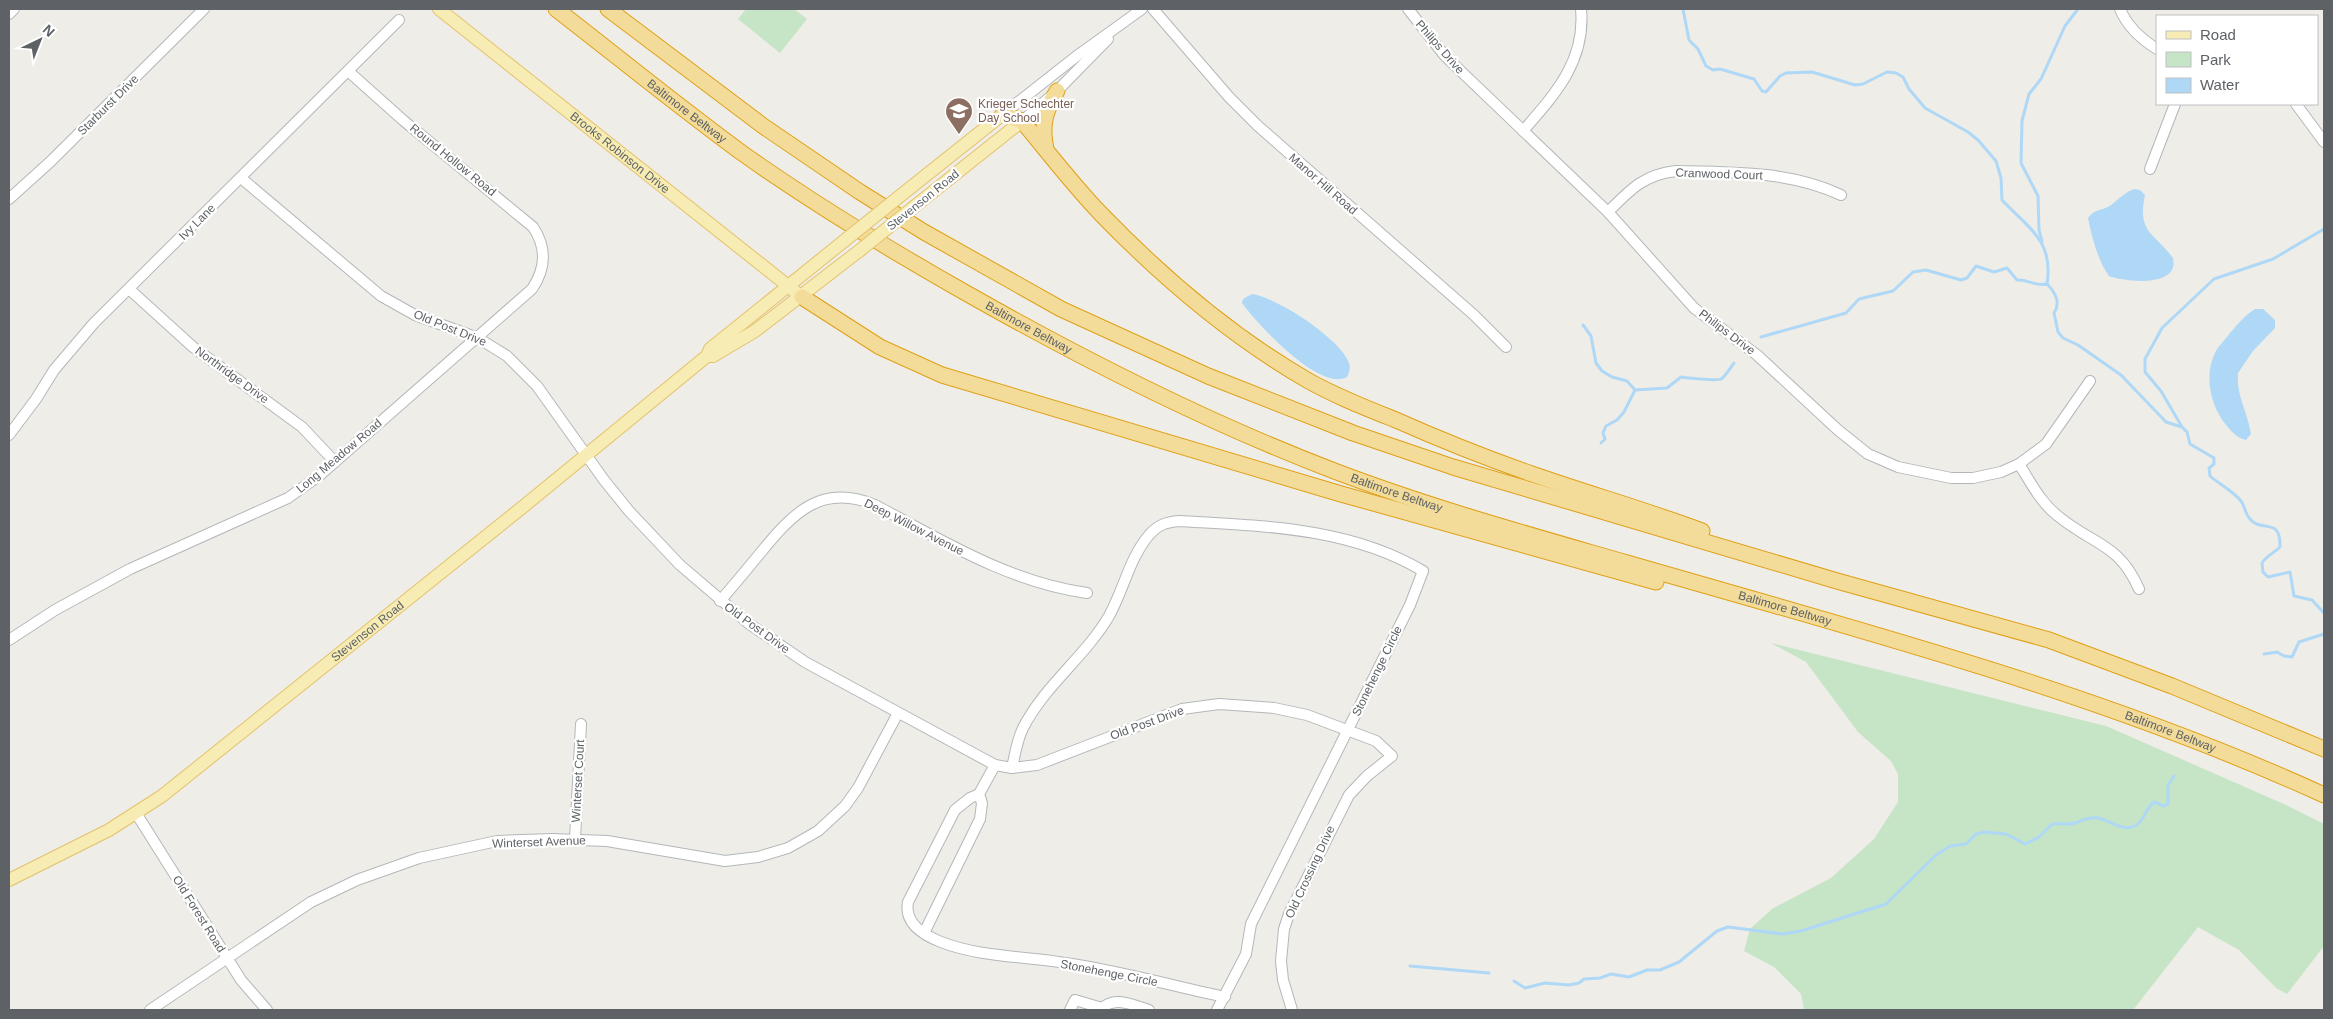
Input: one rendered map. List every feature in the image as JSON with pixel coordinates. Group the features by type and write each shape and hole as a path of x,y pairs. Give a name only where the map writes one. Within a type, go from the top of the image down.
{"highway":[{"name":"Baltimore Beltway","path":"556,9 744,154 901,256 1047,340 1126,381 1259,441 1340,473 1436,507 1870,634 2090,702 2238,758 2324,795"},
{"path":"608,9 763,126 860,192 991,271 1061,310 1274,404 1444,464 1837,581 2049,640 2172,686 2324,749"},
{"path":"1046,151 1043,125 1046,109 1057,91"},
{"path":"1003,114 1022,121 1101,214 1165,276 1268,356 1308,381 1476,453 1532,474 1633,506 1837,581"},
{"path":"802,297 880,347 942,375 989,390 1526,547 1847,633 1870,634"}],"main road":[{"name":"Brooks Robinson Drive","path":"439,9 802,297"},
{"name":"Stevenson Road","path":"9,880 92,839 136,813 206,762 707,356 710,349 1003,114"},
{"name":"Stevenson Road","path":"707,356 712,356 755,331 802,297 1022,121"}],"street":[{"path":"9,14 14,9"},
{"name":"Starburst Drive","path":"9,199 50,162 204,9"},
{"name":"Stevenson Road","path":"1003,114 1078,55 1142,9"},
{"name":"Manor Hill Road","path":"1153,9 1229,98 1258,126 1474,315 1506,347"},
{"name":"Philips Drive","path":"1408,9 1445,56 1608,212 1694,308 1757,355 1838,430 1868,454 1898,467 1952,478 1973,478 2000,472 2019,464 2046,444 2090,381"},
{"path":"1523,131 1555,95 1574,64 1582,31 1581,9"},
{"path":"2120,9 2138,36 2156,48"},
{"name":"Ivy Lane","path":"9,435 74,346 398,20"},
{"name":"Stevenson Road","path":"1022,121 1057,91 1125,23"},
{"name":"Round Hollow Road","path":"348,71 404,121 525,218 538,234 544,257"},
{"path":"2150,169 2175,105"},
{"path":"2297,105 2324,142"},
{"name":"Cranwood Court","path":"1608,212 1640,182 1662,173 1676,171 1780,176 1821,186 1841,196"},
{"name":"Old Post Drive","path":"241,178 381,296 415,315 478,338 493,346 522,369 604,480 653,538 720,602 797,657 995,765 1012,768 1037,765 1167,714 1201,705 1237,704 1274,708 1307,715 1376,740 1392,756"},
{"name":"Long Meadow Road","path":"9,640 55,610 130,569 288,498 335,462 478,338 532,288 538,279 544,257"},
{"name":"Northridge Drive","path":"129,289 193,347 302,427 335,462"},
{"path":"2019,464 2044,503 2074,528 2108,548 2122,559 2131,571 2139,589"},
{"name":"Deep Willow Avenue","path":"720,602 789,519 811,504 837,497 863,500 875,505 973,557 1016,576 1086,593"},
{"name":"Stonehenge Circle","path":"995,765 979,794 970,798 955,810 908,902 907,909 910,922 940,942 958,947 992,954 1072,964 1225,997 1246,954 1251,924 1410,605 1423,571 1393,555 1315,532 1256,526 1168,522 1159,525 1141,545 1127,571 1108,617 1082,654 1049,689 1032,712 1019,738 1012,768"},
{"name":"Winterset Avenue","path":"150,1010 311,902 389,867 474,845 523,840 576,839 640,846 725,861 758,857 788,848 818,831 845,806 863,780 898,713"},
{"name":"Winterset Court","path":"576,839 581,724"},
{"name":"Old Crossing Drive","path":"1292,1010 1283,980 1281,961 1284,929 1289,914 1348,795 1367,776 1392,756"},
{"path":"924,932 980,819 982,803 979,794"},
{"name":"Old Forest Road","path":"136,813 227,958 246,986 267,1010"},
{"path":"1217,1010 1225,997"},
{"path":"1070,1010 1075,1000 1101,1009 1116,1001 1148,1010"}],"green space":[{"path":"746,9 794,9 807,19 780,53 738,19"},
{"path":"1771,643 2106,726 2286,805 2324,824 2324,946 2287,994 2276,988 2239,950 2198,927 2133,1010 1804,1010 1801,994 1774,967 1744,951 1750,929 1772,909 1831,878 1874,839 1898,802 1898,774 1891,761 1858,732 1806,662"}],"water":[{"path":"2134,189 2140,190 2145,195 2143,217 2145,225 2173,258 2173,268 2168,274 2160,278 2138,281 2109,276 2094,241 2088,218 2094,212 2108,207 2124,194"},
{"path":"1252,294 1263,297 1291,311 1321,331 1344,353 1350,369 1347,377 1335,379 1321,375 1290,354 1261,326 1242,303 1243,299"},
{"path":"2255,309 2263,309 2275,320 2275,328 2253,351 2238,373 2240,396 2251,434 2246,440 2233,433 2223,421 2215,406 2209,380 2211,363 2219,346 2242,320"}],"waterway":[{"path":"1683,9 1689,40 1698,49 1706,66 1713,70 1720,69 1754,79 1762,91 1766,92 1780,76 1786,73 1812,72 1855,85 1863,84 1887,72 1896,73 1903,77 1909,89 1925,108 1968,132 1978,140 1996,161 2001,178 2002,200 2030,227 2043,245 2047,256 2047,284 2055,294 2057,302 2054,313 2058,332 2063,338 2078,345 2121,375 2166,422 2182,427 2187,432 2190,444 2214,458 2214,464 2209,468 2210,476 2238,497 2248,517 2254,523 2274,528 2277,532 2280,547 2262,563 2263,572 2268,577 2290,572 2294,596 2312,600 2324,613"},
{"path":"2042,241 2039,230 2038,196 2021,163 2022,121 2029,94 2041,79 2065,26 2078,9"},
{"path":"2182,427 2161,391 2145,372 2145,359 2162,328 2214,279 2273,259 2324,229"},
{"path":"1761,337 1846,313 1859,299 1893,291 1913,272 1926,270 1961,280 1967,278 1976,266 1994,272 2007,268 2017,280 2043,285 2047,284"},
{"path":"1583,325 1591,336 1596,363 1602,371 1612,377 1627,381 1635,390"},
{"path":"1635,390 1667,388 1681,377 1719,380 1734,363"},
{"path":"1601,443 1605,439 1603,433 1606,426 1617,420 1624,412 1635,390"},
{"path":"2264,654 2277,652 2284,656 2292,657 2299,642 2324,634"},
{"path":"1514,981 1525,988 1545,983 1569,985 1579,983 1584,979 1600,978 1611,974 1629,977 1647,970 1660,970 1679,962 1717,931 1728,927 1783,934 1801,931 1886,904 1935,856 1950,846 1966,844 1976,834 1984,832 2006,834 2025,844 2039,837 2052,824 2073,824 2086,819 2098,818 2125,828 2135,826 2141,821 2154,802 2164,806 2168,804 2168,785 2174,776"},
{"path":"1410,966 1489,973"}],"place":[{"name":"Krieger Schechter Day School","path":"959,135"}]}
